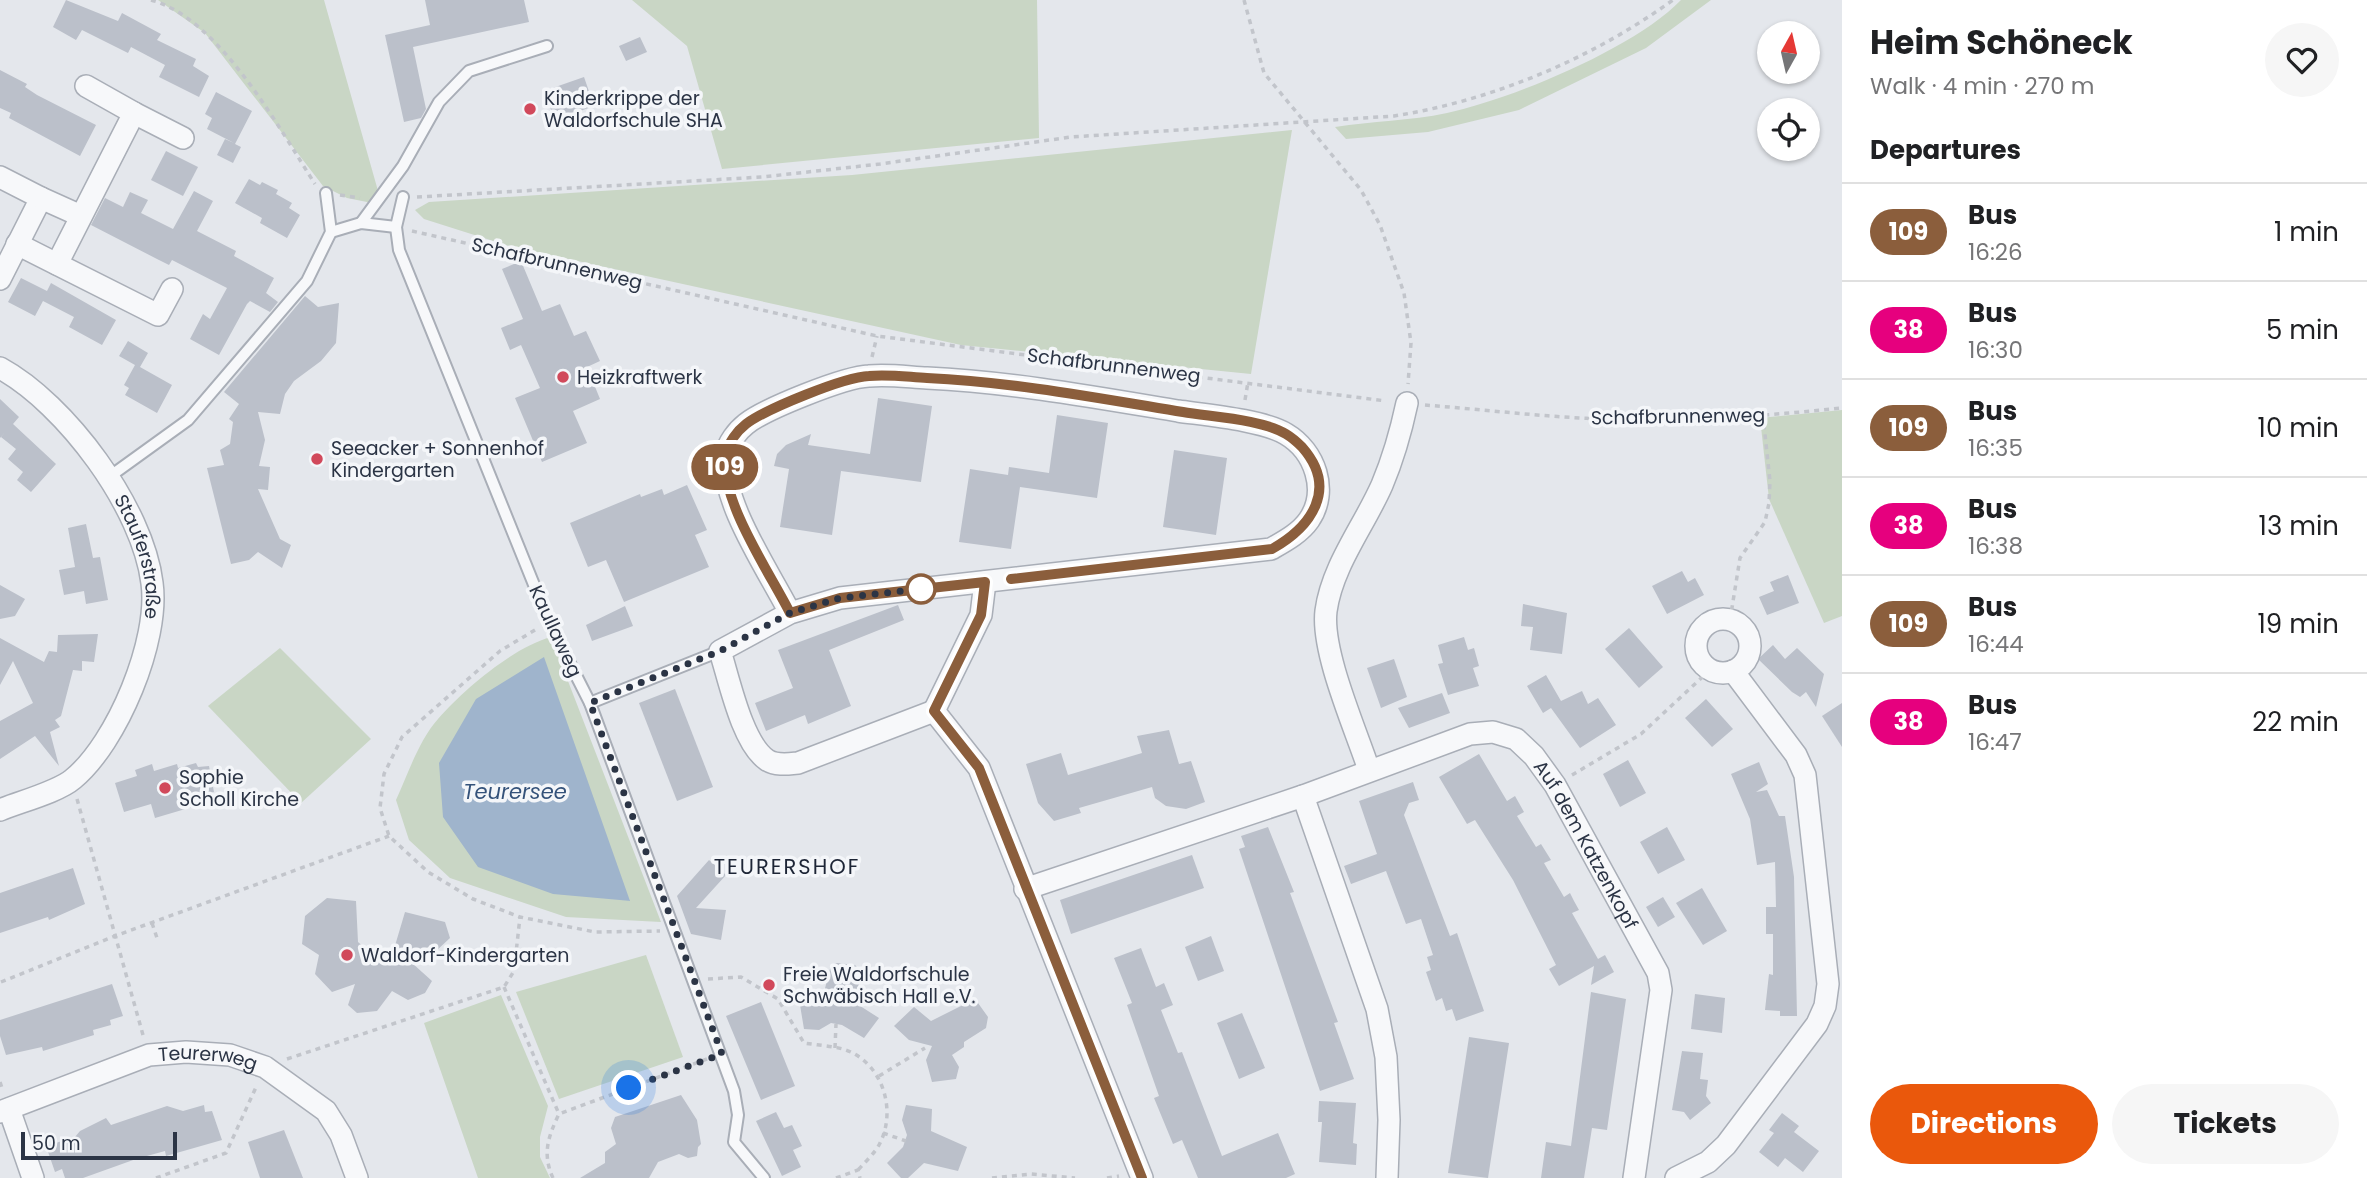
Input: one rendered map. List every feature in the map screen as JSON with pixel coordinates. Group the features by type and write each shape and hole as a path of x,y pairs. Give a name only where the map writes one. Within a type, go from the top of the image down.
{"street":[{"path":"86,86 183,138"},
{"path":"57,264 134,113"},
{"path":"0,177 81,216"},
{"path":"0,279 41,198"},
{"path":"17,244 158,315 172,289"},
{"name":"Stauferstraße","path":"0,368 16,377 54,412 109,477 128,508 143,541 153,585 148,639 131,693 108,738 72,780 0,810"},
{"path":"790,613 730,498 724,476 727,452 734,436 747,424 842,382 868,376 994,381 1242,421 1285,433 1302,447 1315,466 1319,483 1316,507 1299,530 1272,549 840,598 790,613 720,651 740,716 766,760 780,765 799,763 934,711 981,615 985,582"},
{"path":"1369,770 1327,643 1325,613 1332,587 1382,485 1400,436 1407,403"},
{"path":"1730,620 1742,626 1749,638 1750,651 1744,663 1733,671 1710,670 1701,663 1696,641 1708,623 1730,620"},
{"path":"1676,1178 1708,1162 1726,1145 1817,1024 1826,995 1809,793 1805,775 1796,755 1733,671"},
{"path":"934,711 979,768 1142,1178"},
{"name":"Auf dem Katzenkopf","path":"1025,889 1303,796 1470,734 1493,732 1516,739 1534,756 1555,785 1658,974 1661,990 1634,1178"},
{"path":"1303,796 1377,1009 1386,1057 1390,1120 1387,1178"},
{"name":"Teurerweg","path":"33,1178 4,1111 149,1055 186,1052 230,1055 265,1067 326,1111 341,1135 357,1178"}],"lane":[{"path":"361,223 403,166 439,102 469,72 547,46"},
{"path":"109,477 188,420 307,281 331,232 326,193"},
{"name":"Kaullaweg","path":"404,197 396,227 399,250 549,622 590,703 677,931 692,981 722,1054 738,1115 734,1142 764,1178"},
{"path":"331,232 361,223 396,227"},
{"path":"590,703 720,651"}],"path":[{"path":"150,0 161,1 206,34 241,72 315,184 326,193 358,198 380,196"},
{"path":"1244,0 1264,73 1361,190 1395,261 1404,293 1411,343 1407,403"},
{"path":"404,197 762,177 880,164 1072,137 1433,110 1492,92 1561,65 1628,32 1673,0"},
{"name":"Schafbrunnenweg","path":"396,227 877,336 1407,403 1581,418 1763,416 1842,408"},
{"path":"1730,620 1740,558 1765,522 1769,503 1770,481 1763,416"},
{"path":"549,622 500,651 402,737 384,774 380,808 389,836 428,872 473,899 520,917 595,932 677,931"},
{"path":"1555,785 1641,734 1710,670"},
{"path":"72,780 149,1055"},
{"path":"0,990 1,982 115,936 389,836"},
{"path":"156,1178 226,1153 265,1067 504,987 514,971 520,917"},
{"path":"152,923 158,941"},
{"path":"692,981 741,977 778,999 804,1043 835,1048 862,1060 879,1076 887,1103 879,1145 858,1170 836,1178"},
{"path":"504,987 559,1114"},
{"path":"835,1048 836,1024"},
{"path":"879,1076 925,1048"},
{"path":"554,1178 547,1164 547,1138 559,1114 722,1054"},
{"path":"883,1133 906,1141"},
{"path":"858,1170 860,1178"},
{"path":"992,1178 1031,1174 1075,1178"}],"green space":[{"path":"158,0 324,0 382,205 347,198 323,186 205,33"},
{"path":"632,0 1037,0 1039,138 722,169 687,46"},
{"path":"1681,0 1711,0 1646,48 1519,110 1428,132 1346,139 1335,127 1433,116 1505,96 1604,53 1634,36"},
{"path":"1292,130 1251,374 961,345 509,246 424,219 415,210 429,202 852,175"},
{"path":"1842,410 1842,616 1824,623 1769,499 1760,418"},
{"name":"Teurersee","path":"551,637 661,922 566,917 450,878 409,840 396,800 431,727 461,695 490,670 521,650"},
{"path":"280,648 371,739 301,803 208,706"},
{"path":"646,955 683,1057 559,1099 516,992"},
{"path":"501,995 548,1106 540,1137 540,1157 550,1178 478,1178 424,1023"}],"water":[{"name":"Teurersee","path":"544,657 630,901 553,894 478,867 443,817 439,763 476,699"}],"building":[{"path":"66,0 118,21 122,13 161,34 157,40 196,59 193,66 209,76 199,97 159,77 165,65 131,47 128,53 82,30 76,40 53,27"},
{"path":"425,0 524,0 529,22 413,47 426,109 421,118 404,122 385,35 430,25"},
{"path":"640,37 647,52 626,61 619,46"},
{"path":"0,70 27,84 25,87 37,95 96,125 80,156 9,118 11,113 0,108"},
{"path":"584,77 594,106 555,120 544,91"},
{"path":"216,92 252,111 235,144 241,147 233,163 217,155 225,139 234,143 207,129 212,118 205,114"},
{"path":"166,151 198,167 183,196 151,180"},
{"path":"249,179 278,190 276,194 292,203 289,208 300,215 287,238 260,223 262,218 235,203"},
{"path":"194,191 213,201 197,231 236,251 234,256 274,278 266,293 278,302 270,312 250,301 219,355 190,339 203,314 210,319 227,288 172,260 169,265 91,225 105,198 123,207 130,192 148,200 141,213 173,229"},
{"name":"Heizkraftwerk","path":"521,261 542,311 560,304 574,336 586,331 600,361 587,367 600,399 573,411 587,443 542,462 515,398 540,388 521,345 510,350 501,328 523,319 502,269"},
{"path":"21,278 47,291 51,283 116,320 102,345 69,327 74,317 43,301 35,316 8,302"},
{"path":"305,296 318,307 339,303 336,343 321,361 294,381 285,394 280,414 258,412 265,440 259,466 270,467 268,490 258,489 280,539 291,545 282,568 258,552 249,560 231,564 207,468 224,465 220,450 230,444 233,422 229,419 239,404 224,392"},
{"path":"128,341 148,353 140,367 172,385 157,413 125,395 129,388 124,385 135,365 119,356"},
{"path":"878,398 932,406 921,482 841,471 832,535 780,527 789,469 774,466 777,454 786,445 811,434 808,445 870,454"},
{"path":"0,399 19,417 13,424 56,464 31,492 17,480 23,472 8,459 16,449 1,437 6,431 0,438"},
{"path":"1057,415 1108,423 1097,498 1020,487 1011,549 959,542 970,469 1008,475 1009,467 1049,473"},
{"path":"1174,450 1227,458 1216,535 1163,527"},
{"path":"687,485 707,530 695,535 709,567 624,602 606,560 588,567 570,523 640,494 641,497 662,489 664,495"},
{"path":"86,524 93,558 100,557 108,600 86,604 84,591 64,595 59,570 75,567 68,528"},
{"path":"1682,571 1688,582 1695,578 1704,595 1667,614 1652,586"},
{"path":"1788,575 1799,603 1767,615 1759,597 1774,591 1770,582"},
{"path":"0,585 25,599 15,616 0,619"},
{"path":"1523,604 1567,613 1562,654 1530,650 1533,627 1521,626"},
{"path":"898,605 904,620 829,650 851,706 808,724 805,715 766,731 755,703 793,688 778,650"},
{"path":"625,606 633,626 592,641 586,625"},
{"path":"1629,628 1663,667 1639,688 1605,649"},
{"path":"98,634 94,662 82,661 82,671 73,670 61,716 55,720 60,727 50,732 59,766 35,736 0,759 0,721 33,703 13,661 0,685 0,638 44,662 49,651 57,652 58,635"},
{"path":"1464,637 1468,650 1474,648 1479,666 1473,668 1479,686 1448,695 1438,664 1443,663 1438,645"},
{"path":"1773,645 1785,659 1797,648 1824,674 1816,707 1806,692 1800,697 1792,692 1758,659"},
{"path":"1394,659 1407,697 1381,708 1367,668"},
{"path":"1546,675 1561,701 1582,691 1588,704 1598,698 1616,725 1580,748 1551,708 1543,713 1527,686"},
{"path":"675,689 713,787 677,801 639,703"},
{"path":"1442,693 1450,713 1409,728 1398,708"},
{"path":"1706,699 1733,729 1712,747 1685,718"},
{"path":"1842,703 1842,747 1822,716"},
{"path":"1169,730 1179,764 1191,761 1205,802 1186,809 1166,806 1155,798 1152,787 1079,808 1081,813 1054,821 1038,803 1026,764 1061,753 1068,775 1142,753 1137,736"},
{"path":"1479,754 1507,801 1515,796 1524,812 1517,816 1536,847 1541,844 1551,860 1544,863 1564,897 1570,893 1579,910 1572,913 1598,959 1605,955 1614,972 1591,985 1594,966 1559,986 1549,969 1556,965 1513,880 1475,820 1467,824 1439,777"},
{"path":"1628,760 1646,793 1620,807 1603,774"},
{"path":"1759,762 1768,784 1756,792 1767,790 1779,816 1785,816 1794,877 1797,1016 1780,1016 1780,1011 1765,1010 1769,974 1773,975 1773,934 1766,934 1766,907 1776,907 1775,862 1757,865 1750,819 1731,774"},
{"name":"Sophie Scholl Kirche","path":"196,763 198,767 209,766 214,792 206,794 209,802 155,818 151,804 124,812 115,783 137,776 135,770 152,764 154,771 177,764 178,768"},
{"path":"1413,782 1419,800 1409,803 1404,815 1450,936 1457,933 1484,1011 1456,1021 1452,1009 1446,1011 1442,998 1436,1001 1426,972 1431,970 1427,957 1433,955 1421,919 1406,924 1386,871 1351,884 1344,866 1377,854 1359,801"},
{"path":"1268,827 1294,892 1290,893 1338,1022 1334,1023 1354,1079 1320,1091 1239,849 1245,847 1241,836"},
{"path":"1667,827 1685,860 1658,874 1640,842"},
{"path":"1192,855 1204,888 1071,934 1060,900"},
{"path":"709,860 726,875 696,908 726,910 721,940 691,934 677,896"},
{"path":"73,868 85,904 49,920 48,917 0,933 0,893"},
{"path":"1702,888 1727,931 1703,945 1676,903"},
{"path":"1663,897 1675,917 1658,927 1646,907"},
{"name":"Waldorf-Kindergarten","path":"327,898 356,901 358,942 374,956 394,949 405,912 445,922 450,938 436,951 402,954 432,981 425,993 408,1000 392,991 377,1011 357,1013 348,1005 355,984 332,992 315,974 319,955 302,944 305,916"},
{"path":"1211,936 1224,971 1198,981 1185,947"},
{"path":"1141,948 1156,987 1164,983 1173,1005 1161,1010 1178,1053 1182,1052 1222,1156 1278,1133 1295,1174 1286,1178 1198,1178 1182,1140 1173,1144 1154,1098 1159,1096 1127,1005 1132,1003 1114,958"},
{"path":"831,965 855,965 860,970 857,1004 879,1018 864,1038 842,1025 831,1023 819,1030 804,1029 800,1005 822,1000"},
{"path":"112,984 123,1016 110,1020 111,1025 93,1030 94,1035 43,1051 42,1047 6,1055 0,1036 0,1020"},
{"path":"1591,992 1626,999 1607,1130 1592,1128 1584,1178 1541,1178 1546,1142 1571,1146"},
{"path":"1695,994 1725,998 1722,1033 1691,1029"},
{"path":"761,1002 795,1086 761,1100 726,1016"},
{"path":"969,1002 978,1003 988,1017 986,1028 964,1042 964,1047 952,1055 959,1067 956,1079 932,1082 926,1060 932,1046 909,1040 894,1026 914,1007 931,1021"},
{"path":"1242,1013 1265,1068 1239,1079 1217,1023"},
{"path":"1469,1037 1509,1043 1488,1178 1448,1173"},
{"path":"1682,1051 1703,1053 1700,1079 1708,1080 1706,1096 1711,1103 1690,1120 1684,1112 1672,1110"},
{"path":"681,1095 697,1120 701,1144 697,1156 688,1158 679,1154 658,1162 649,1178 580,1178 605,1163 605,1152 616,1144 611,1128 615,1117"},
{"path":"1319,1101 1356,1103 1353,1143 1357,1144 1356,1165 1319,1162 1322,1122 1318,1122"},
{"path":"204,1105 205,1112 212,1111 222,1140 166,1156 165,1151 83,1178 65,1178 62,1169 55,1172 46,1146 75,1137 80,1131 106,1118 111,1125 167,1106 183,1111"},
{"path":"906,1105 932,1109 931,1131 967,1147 958,1171 924,1163 908,1178 901,1178 887,1163 903,1147 907,1135 902,1120"},
{"path":"776,1112 784,1128 792,1125 802,1146 793,1150 801,1167 782,1176 756,1121"},
{"path":"1782,1113 1799,1126 1794,1132 1819,1151 1803,1172 1785,1158 1778,1167 1759,1152 1774,1133 1769,1130"},
{"path":"284,1130 303,1178 260,1178 248,1142"}],"bus line":[{"name":"109","path":"1011,579 1272,549 1290,539 1308,522 1316,507 1319,483 1315,466 1302,447 1285,433 1242,421 994,381 868,376 842,382 767,413 747,424 734,436 727,452 724,476 730,498 790,613 840,598 985,582 981,615 934,711 979,768 1142,1178"}],"place":[{"name":"Kinderkrippe der Waldorfschule SHA","path":"530,109"},
{"name":"Heizkraftwerk","path":"563,377"},
{"name":"Seeacker + Sonnenhof Kindergarten","path":"317,459"},
{"name":"Sophie Scholl Kirche","path":"165,788"},
{"name":"Waldorf-Kindergarten","path":"347,955"},
{"name":"Freie Waldorfschule Schwäbisch Hall e.V.","path":"769,985"}],"district":[{"name":"TEURERSHOF","path":"787,867"}],"route":[{"path":"629,1088 722,1054 692,981 677,931 590,703 720,651 790,613 840,598 921,589"}]}
